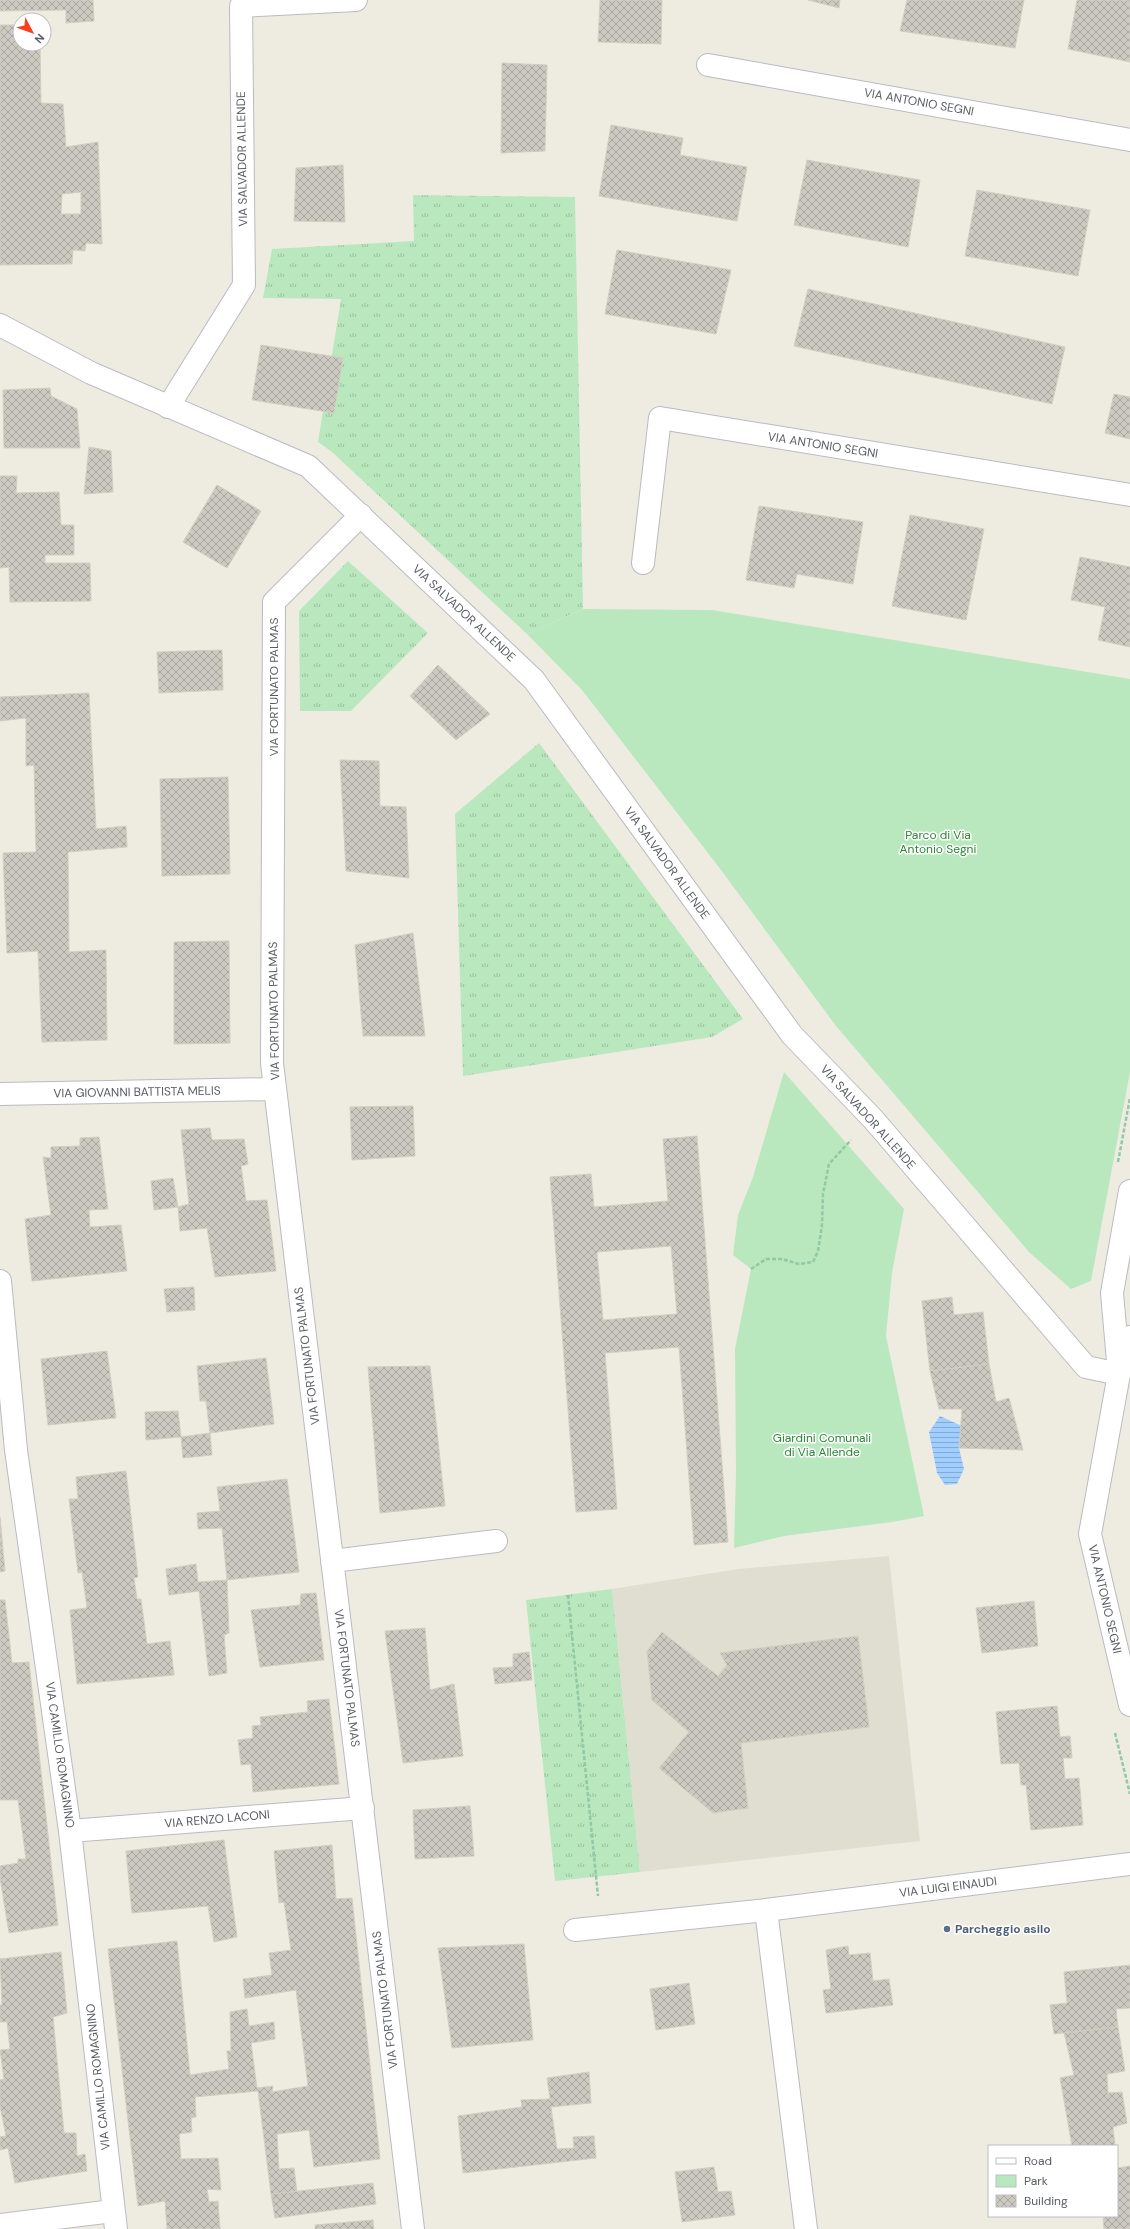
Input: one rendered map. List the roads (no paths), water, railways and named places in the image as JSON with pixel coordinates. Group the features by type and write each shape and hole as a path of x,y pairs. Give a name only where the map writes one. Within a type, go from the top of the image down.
{"street":[{"name":"VIA SALVADOR ALLENDE","path":"168,407 244,285 240,6 356,0"},
{"name":"VIA ANTONIO SEGNI","path":"708,65 1130,140"},
{"name":"VIA SALVADOR ALLENDE","path":"0,325 91,373 308,466 361,515 534,680 792,1035 873,1119 1086,1367 1119,1374"},
{"name":"VIA ANTONIO SEGNI","path":"642,563 660,418 1130,495"},
{"name":"VIA FORTUNATO PALMAS","path":"361,515 274,602 272,1063 413,2229"},
{"name":"VIA GIOVANNI BATTISTA MELIS","path":"0,1094 275,1089"},
{"name":"VIA ANTONIO SEGNI","path":"1119,1374 1112,1293 1130,1191"},
{"name":"VIA CAMILLO ROMAGNINO","path":"0,1282 8,1451 70,1831 114,2220"},
{"name":"VIA ANTONIO SEGNI","path":"1130,1337 1119,1374 1090,1534 1130,1705"},
{"path":"332,1561 496,1541"},
{"name":"VIA RENZO LACONI","path":"70,1831 362,1808"},
{"name":"VIA LUIGI EINAUDI","path":"575,1930 766,1910 1130,1864"},
{"path":"766,1910 806,2229"},
{"path":"0,2225 114,2220"}],"water":[{"path":"940,1416 962,1426 959,1448 964,1469 957,1484 945,1485 937,1473 929,1432"}],"place":[{"name":"Parcheggio asilo","path":"947,1929"}],"park label":[{"name":"Parco di Via Antonio Segni","path":"938,842"},
{"name":"Giardini Comunali di Via Allende","path":"822,1445"}]}
